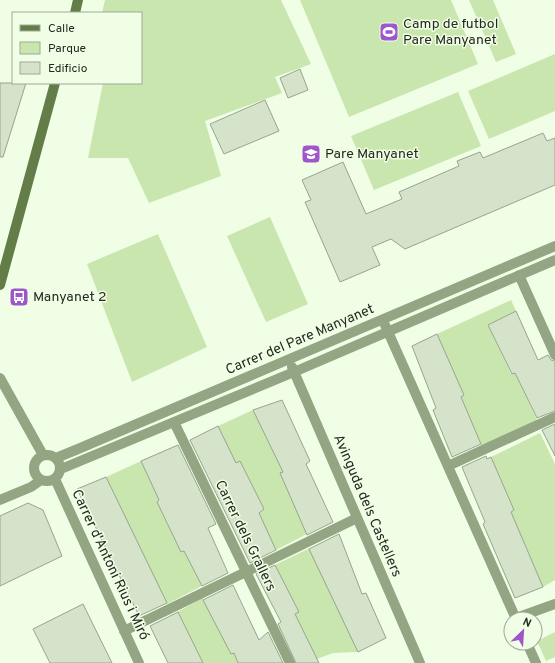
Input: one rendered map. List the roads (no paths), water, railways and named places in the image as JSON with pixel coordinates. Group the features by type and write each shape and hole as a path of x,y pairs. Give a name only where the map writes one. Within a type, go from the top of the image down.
{"main road":[{"path":"75,12 78,0"},
{"path":"0,285 2,270 56,84"}],"street":[{"name":"Carrer del Pare Manyanet","path":"56,458 555,246"},
{"name":"Carrer del Pare Manyanet","path":"61,469 294,372 555,260"},
{"path":"519,275 555,356"},
{"path":"383,320 512,611"},
{"name":"Avinguda dels Castellers","path":"289,360 420,663"},
{"path":"0,378 43,455"},
{"path":"448,466 555,417"},
{"name":"Carrer dels Grallers","path":"174,422 290,663"},
{"path":"48,454 56,458 59,461 61,469 59,474 55,479 48,481 41,480 35,473 34,466 37,460 43,455 48,454"},
{"name":"Carrer d'Antoni Rius i Miró","path":"55,479 139,663"},
{"path":"0,500 31,487 41,480"},
{"path":"124,631 357,518"},
{"path":"537,611 555,604"},
{"path":"531,651 536,663"}],"place":[{"name":"Camp de futbol Pare Manyanet","path":"389,32"},
{"name":"Pare Manyanet","path":"311,154"},
{"name":"Manyanet 2","path":"19,297"}]}
